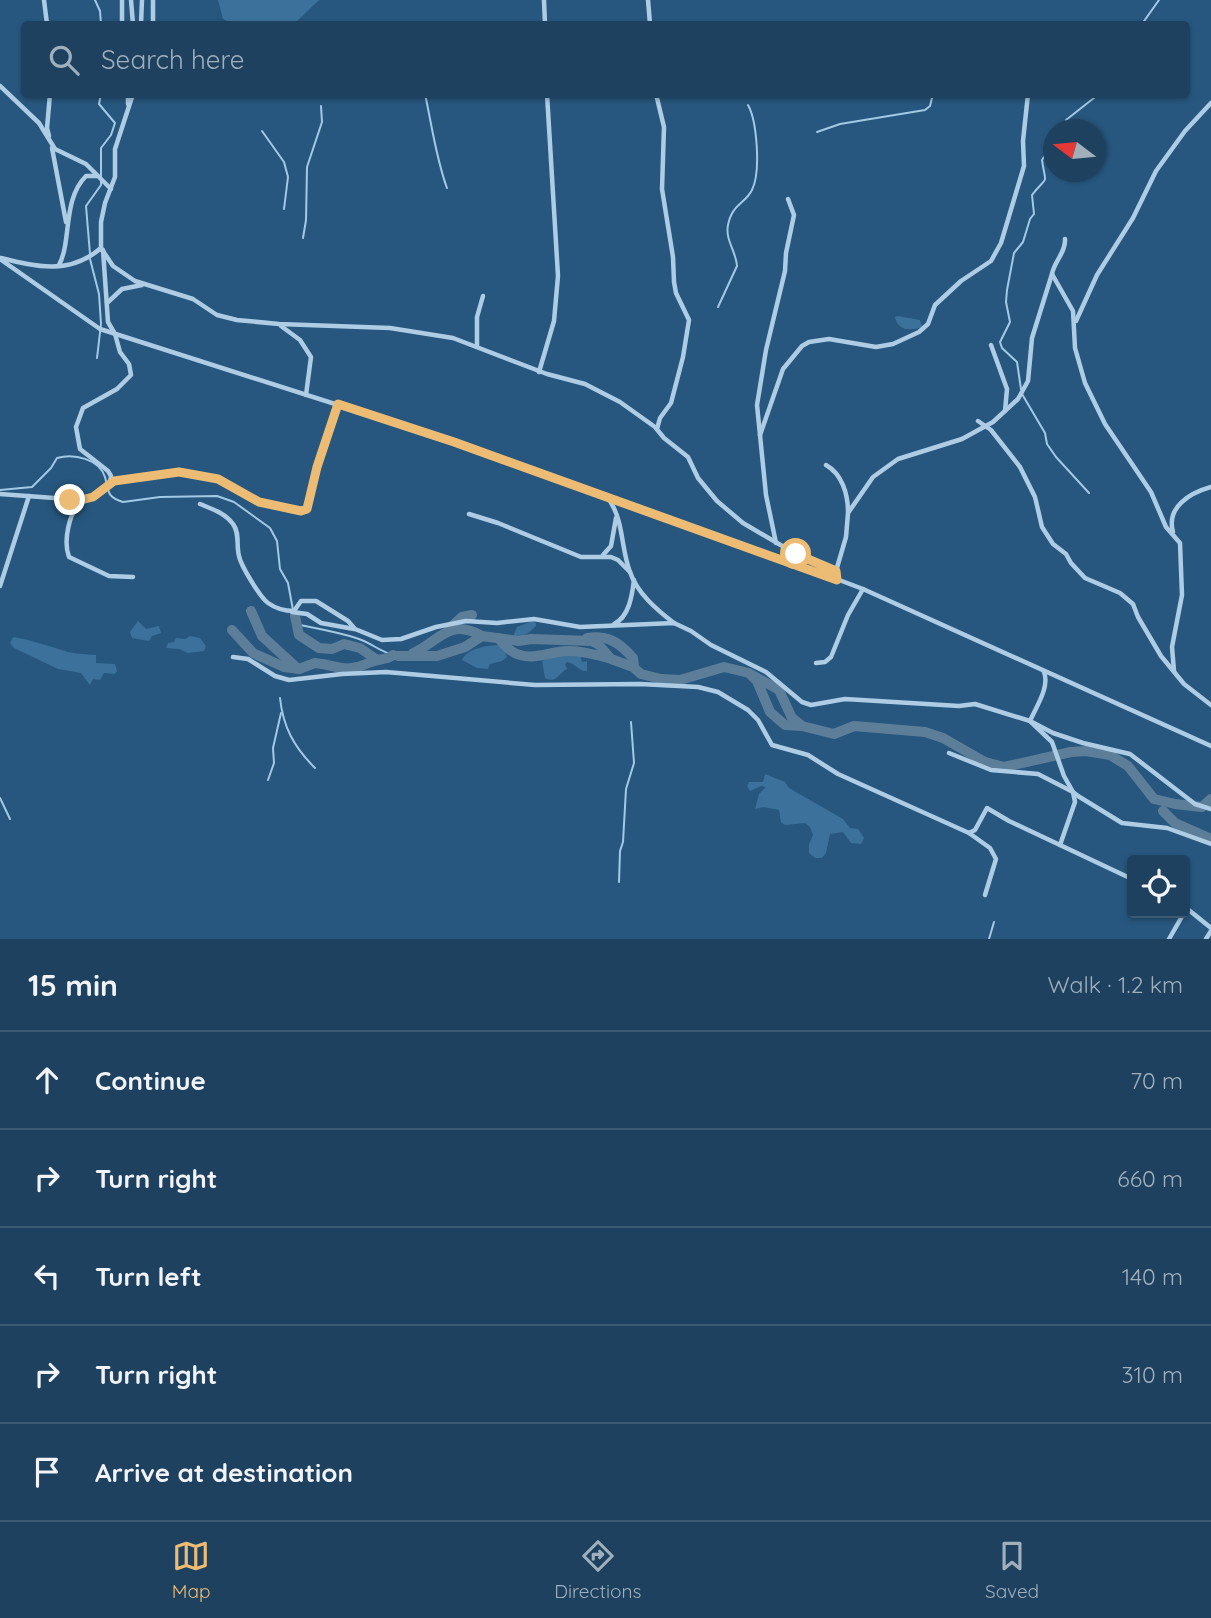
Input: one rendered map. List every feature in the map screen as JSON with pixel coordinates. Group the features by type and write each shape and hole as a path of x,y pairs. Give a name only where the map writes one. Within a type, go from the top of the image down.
{"street":[{"path":"46,0 47,21"},
{"path":"122,0 122,21"},
{"path":"131,0 133,21"},
{"path":"141,21 142,0"},
{"path":"153,0 153,21"},
{"path":"544,0 545,21"},
{"path":"647,2 650,21"},
{"path":"0,86 39,123 51,145 60,154 86,163 111,189"},
{"path":"50,98 47,128 66,222"},
{"path":"110,484 111,476 108,471 80,449 76,427 83,408 117,389 131,375 132,370 120,352 115,334 109,328 101,222 115,177 116,149 130,98"},
{"path":"539,372 554,321 558,276 547,98"},
{"path":"657,98 664,127 662,189 671,240 674,282 676,293 689,320 671,403 660,418 657,430"},
{"path":"760,435 783,369 802,346 809,341 829,339 876,347 893,344 919,332 928,324 935,305 961,281 991,261 1001,243 1024,166 1023,141 1028,98"},
{"path":"1075,325 1078,312 1097,275 1133,218 1156,171 1185,131 1211,103"},
{"path":"58,266 62,257 66,222 78,185 86,176 98,176"},
{"path":"776,544 766,495 758,398 794,215 788,200"},
{"path":"848,513 873,477 898,459 954,443 986,426 1018,399 1028,381 1032,338 1053,264 1066,246 1065,239"},
{"path":"0,259 50,268 84,260 102,249"},
{"path":"102,249 113,266 135,281 193,299 217,315 279,324 390,328 453,338 477,345 539,372 567,378 602,392 657,430 688,457 698,478 717,501 743,523 776,544 836,571"},
{"path":"0,259 100,329 454,442 863,589 1211,746"},
{"path":"1052,274 1070,303 1076,348 1085,383 1105,424 1151,492 1163,521 1180,543 1182,595 1171,647 1174,671"},
{"path":"106,305 112,296 122,289 146,284"},
{"path":"477,345 477,317 482,296"},
{"path":"279,324 300,340 311,357 306,395"},
{"path":"991,345 1007,389 1005,411"},
{"path":"0,494 81,500 93,497 110,484 124,479 179,472 218,479 259,502 301,511 307,509 317,467 338,404"},
{"path":"978,421 986,426 1020,467 1035,497 1042,527 1053,544 1066,554 1085,578 1120,593 1133,604 1149,637 1184,684 1211,705"},
{"path":"826,465 842,482 848,513 846,537 836,571 837,580"},
{"path":"1174,536 1171,521 1175,509 1198,491 1211,487"},
{"path":"0,586 29,496"},
{"path":"608,499 617,514 630,572 651,603 674,623 766,672 794,696 811,705 845,699 959,706 975,704 1030,721 1053,733 1083,743 1133,756 1195,804 1211,809"},
{"path":"81,500 72,511 67,552 69,557 109,576 133,577"},
{"path":"200,504 224,514 236,527 239,556 266,602 292,612 307,614 321,623 355,629 376,639 391,640 466,621 497,623 534,619 580,626 674,623"},
{"path":"469,514 581,557 602,555 618,560 630,572"},
{"path":"602,555 611,546 617,514"},
{"path":"611,626 621,621 625,615 634,580"},
{"path":"816,663 825,662 831,657 848,615 863,589"},
{"path":"292,612 299,607 301,601 316,601 348,621 355,629"},
{"path":"233,657 248,659 275,676 289,680 386,672 535,685 640,684 706,688 748,710 758,720 772,745 808,755 838,774 969,833 994,854 996,863 985,895"},
{"path":"1030,721 1046,687 1048,680 1044,672"},
{"path":"1030,721 1052,742 1061,771 1073,792 1075,802 1060,845"},
{"path":"949,753 991,770 1038,774 1122,823 1167,828 1211,844"},
{"path":"969,833 975,830 987,808 1127,877"},
{"path":"1190,914 1211,930 1206,939"},
{"path":"1170,939 1181,918"}],"shaded area":[{"path":"218,0 319,0 297,21 223,19"},
{"path":"895,317 920,320 922,327 902,327"},
{"path":"138,621 146,629 159,626 161,633 152,636 149,641 132,638 130,632"},
{"path":"532,621 536,626 523,636 513,637 517,627"},
{"path":"190,636 200,638 206,646 204,651 188,653 166,648 168,643 174,642 176,638 185,639"},
{"path":"13,637 68,652 96,655 96,663 115,664 117,671 115,674 104,673 100,680 93,679 90,685 81,673 58,669 14,648 10,643"},
{"path":"498,645 504,649 507,657 490,664 488,669 477,668 462,660 473,650"},
{"path":"559,653 580,654 582,662 587,661 587,671 567,662 567,669 557,677 552,680 545,678 542,661"},
{"path":"765,774 785,782 789,788 843,819 850,828 858,829 864,838 861,844 851,843 843,832 830,834 826,853 822,858 815,858 809,853 813,835 810,827 805,823 785,825 781,822 779,810 763,807 755,809 759,794 766,787 761,786 750,791 747,786 749,782 763,782"}],"waterway":[{"path":"95,0 101,21"},
{"path":"1144,21 1159,0"},
{"path":"90,254 86,206 101,185 101,148 111,135 115,123 99,104 100,98"},
{"path":"426,98 447,188"},
{"path":"817,132 840,124 925,110 930,106 932,98"},
{"path":"1067,119 1094,98"},
{"path":"718,307 737,266 728,236 730,218 755,182 756,134 748,105"},
{"path":"303,238 307,167 322,122 321,106"},
{"path":"262,131 284,162 288,177 284,209"},
{"path":"1043,158 1043,167"},
{"path":"1021,389 1017,362 1002,348 1000,342 1010,322 1006,302 1014,253 1023,242 1034,214 1032,195 1043,182"},
{"path":"90,259 99,294 101,324 97,358"},
{"path":"1022,394 1045,433 1047,444 1089,493"},
{"path":"0,490 32,487 57,458 71,456 85,459 97,466 105,477 111,496 123,502 160,497 217,496 234,502 270,528 277,541 280,569 288,583 293,610"},
{"path":"251,611 262,636 298,669"},
{"path":"295,615 300,625 356,638 398,656"},
{"path":"450,628 462,617 472,615"},
{"path":"295,616 299,635 319,648 332,649 344,644 360,648 377,660"},
{"path":"413,653 452,630 461,629 482,636"},
{"path":"232,630 253,653 284,667 299,669 315,663 355,668 393,655"},
{"path":"398,656 437,656 465,647 482,636 519,641 591,641 598,644 611,659 633,667 641,674 661,679 680,680 724,667 749,673 757,681 770,712 785,725 834,734 854,726 925,732 943,738 985,762 1004,767 1071,752 1086,751 1110,755 1128,766 1154,799 1202,807 1211,799"},
{"path":"498,638 510,650 525,656 570,651 608,658"},
{"path":"587,638 607,639 618,644 633,658 634,667"},
{"path":"752,675 779,690 792,718 802,726"},
{"path":"280,698 291,736 315,768"},
{"path":"268,780 274,763 273,748 281,713"},
{"path":"619,882 626,789 634,763 631,722"},
{"path":"0,798 10,819"},
{"path":"1163,811 1175,823 1211,839"},
{"path":"989,939 994,922"}],"route":[{"path":"70,500 93,497 114,481 179,472 218,479 259,502 296,511 307,509 317,467 338,404 454,442 837,580 836,571 796,554"}]}
